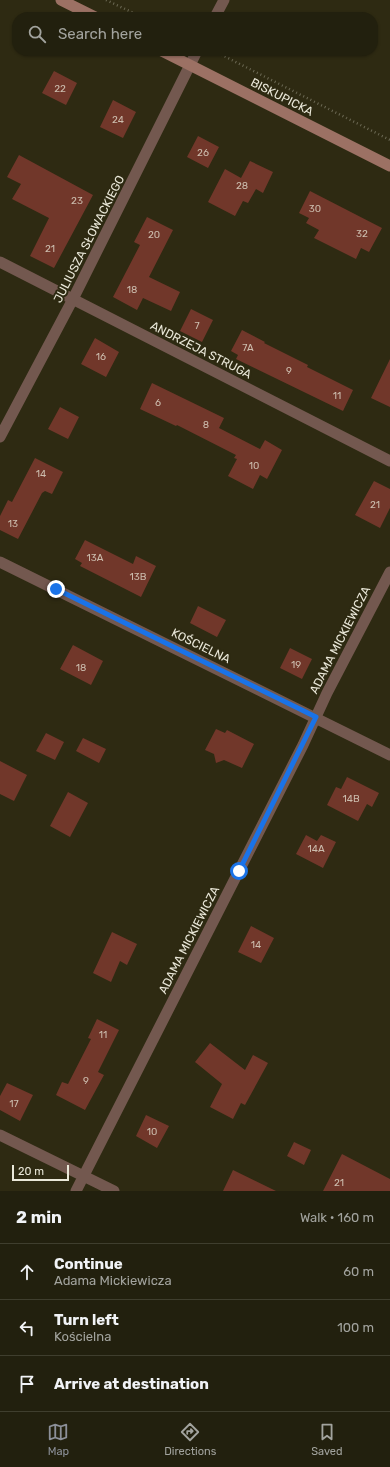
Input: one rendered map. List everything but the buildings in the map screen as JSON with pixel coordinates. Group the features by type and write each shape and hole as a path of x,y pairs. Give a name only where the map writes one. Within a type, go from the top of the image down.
{"main road":[{"path":"61,0 85,12"},
{"name":"BISKUPICKA","path":"172,56 390,166"}],"street":[{"path":"218,12 224,0"},
{"name":"JULIUSZA SŁOWACKIEGO","path":"0,437 73,299 194,56"},
{"name":"ANDRZEJA STRUGA","path":"0,262 390,461"},
{"name":"KOŚCIELNA","path":"0,562 316,717 390,755"},
{"name":"ADAMA MICKIEWICZA","path":"76,1191 327,693 390,572"},
{"path":"0,1135 114,1191"}],"path":[{"path":"106,0 131,12"},
{"path":"224,56 390,140"}],"route":[{"path":"56,589 316,717 239,871"}]}
